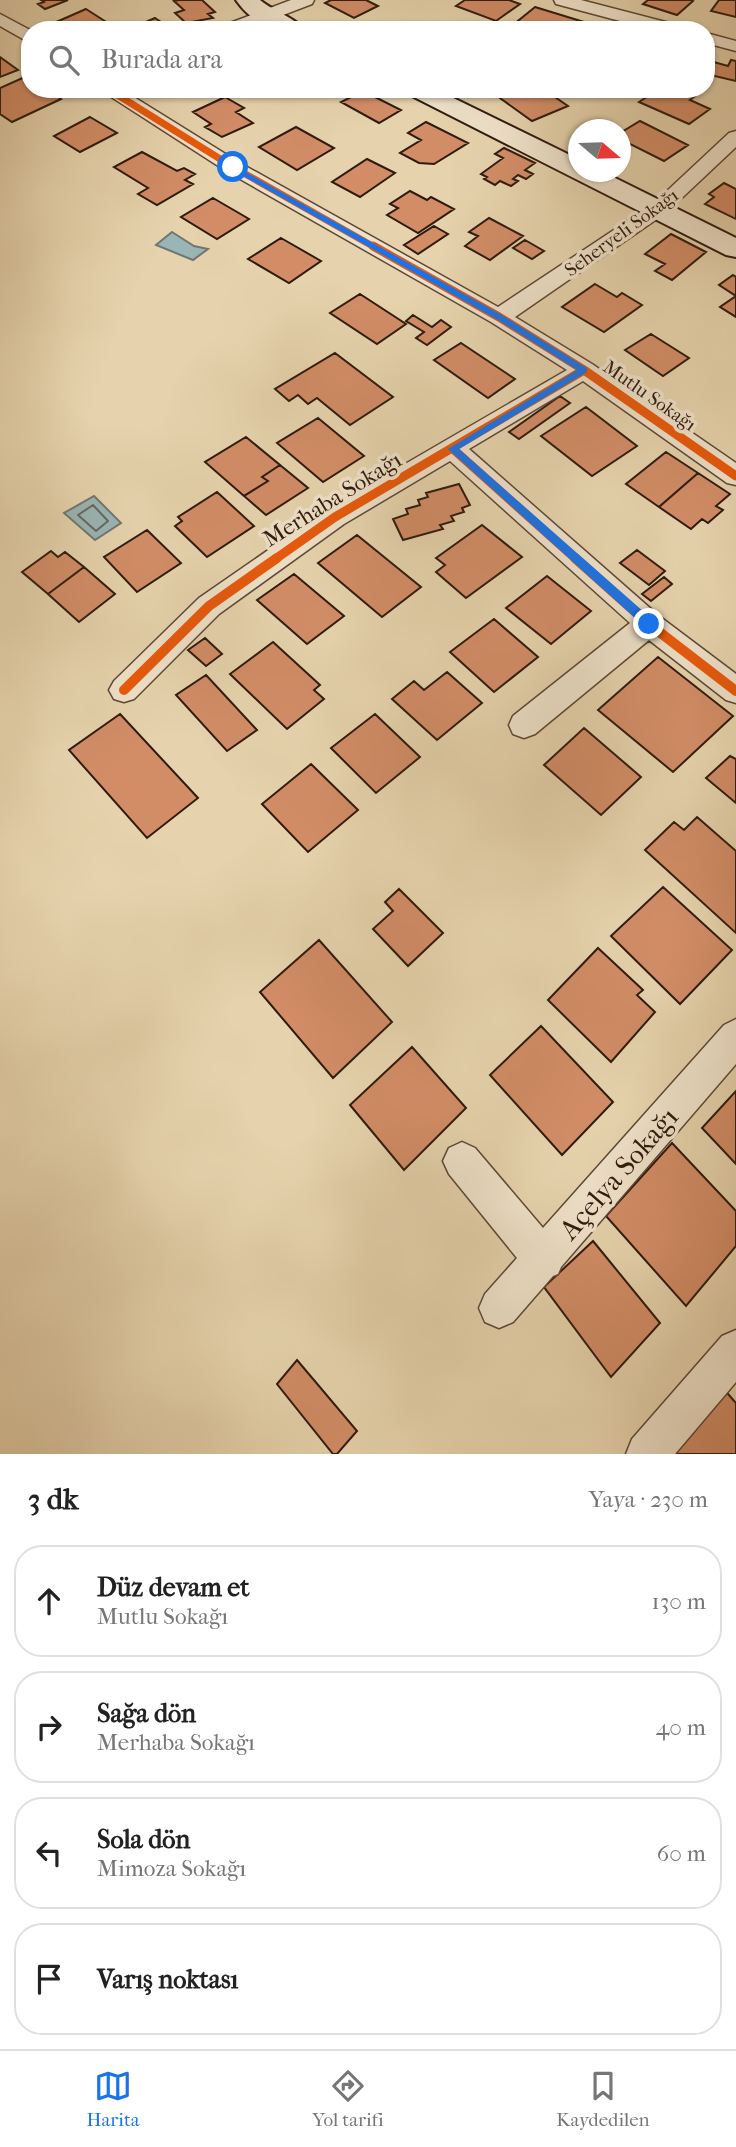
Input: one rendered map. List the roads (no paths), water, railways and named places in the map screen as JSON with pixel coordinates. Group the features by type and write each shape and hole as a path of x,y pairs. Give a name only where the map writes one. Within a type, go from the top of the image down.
{"street":[{"path":"247,0 265,16 275,21"},
{"path":"252,21 306,0"},
{"path":"562,0 641,21"},
{"path":"0,19 21,32"},
{"path":"715,40 736,46"},
{"name":"Mutlu Sokağı","path":"122,98 233,167 499,317 584,370 736,476"},
{"path":"434,98 568,164"},
{"name":"Seheryeli Sokağı","path":"499,317 660,208 736,137"},
{"path":"605,182 736,249"},
{"name":"Merhaba Sokağı","path":"124,690 209,606 335,517 584,370"},
{"path":"453,449 649,624 736,691"},
{"path":"524,724 649,624"},
{"name":"Açelya Sokağı","path":"499,1308 544,1260 736,1037"},
{"path":"462,1161 544,1260"},
{"path":"647,1454 736,1350"}],"water":[{"path":"172,232 194,246 208,249 193,260 156,245"},
{"path":"94,496 121,523 95,540 64,513"}]}
